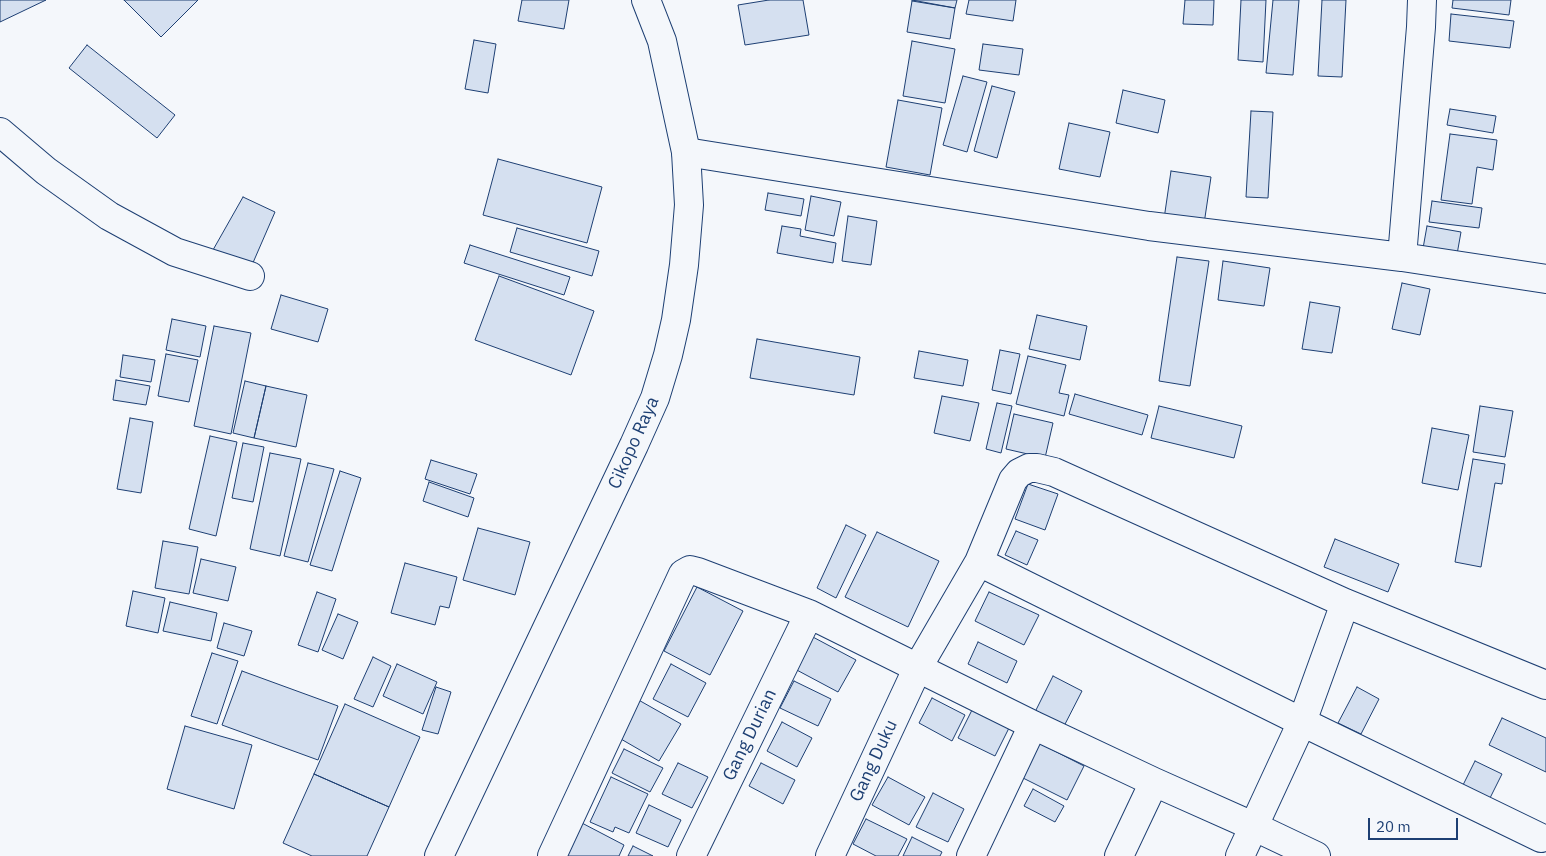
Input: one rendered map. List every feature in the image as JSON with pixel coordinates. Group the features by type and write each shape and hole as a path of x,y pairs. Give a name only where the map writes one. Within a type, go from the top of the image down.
{"main road":[{"name":"Cikopo Raya","path":"439,856 634,445 655,398 668,355 684,265 689,205 686,152 662,41 646,0"},
{"path":"1402,257 1422,0"},
{"path":"0,132 46,171 108,216 175,252 250,276"},
{"path":"686,152 1149,226 1402,257 1546,279"},
{"name":"Gang Duku","path":"830,856 918,667 979,562 1013,480 1024,469 1037,468 1054,472 1345,603 1546,685"},
{"path":"979,562 1539,840"},
{"path":"552,856 683,574 690,570 809,614 1032,725 1154,782 1255,826 1316,856"},
{"path":"1240,856 1302,722 1345,603"},
{"name":"Gang Durian","path":"691,856 809,614"},
{"path":"971,856 1032,725"},
{"path":"1119,856 1154,782"}],"building":[{"path":"0,0 46,0 0,22"},
{"path":"124,0 198,0 161,37"},
{"path":"522,0 569,0 564,29 518,21"},
{"path":"769,0 803,0 809,35 745,45 738,5"},
{"path":"912,0 957,0 955,8"},
{"path":"969,0 1016,0 1013,21 966,14"},
{"path":"1185,0 1214,0 1213,25 1183,24"},
{"path":"1241,0 1266,0 1263,62 1238,60"},
{"path":"1273,0 1299,0 1293,75 1266,73"},
{"path":"1322,0 1346,0 1342,77 1318,76"},
{"path":"1453,0 1511,0 1509,15 1452,8"},
{"path":"912,1 955,8 950,39 907,32"},
{"path":"1451,14 1514,21 1510,48 1449,41"},
{"path":"474,40 496,44 488,93 465,89"},
{"path":"912,41 955,49 945,103 903,96"},
{"path":"983,44 1023,49 1019,75 979,70"},
{"path":"87,45 175,115 157,138 69,68"},
{"path":"963,76 987,82 967,152 943,145"},
{"path":"992,86 1015,92 997,158 974,151"},
{"path":"1123,90 1165,100 1158,133 1116,123"},
{"path":"898,100 942,108 930,175 886,167"},
{"path":"1450,109 1496,116 1493,133 1447,125"},
{"path":"1251,111 1273,112 1268,198 1246,197"},
{"path":"1069,123 1110,132 1100,177 1059,169"},
{"path":"1450,134 1497,140 1493,170 1477,167 1472,204 1441,200"},
{"path":"498,159 602,187 587,243 483,215"},
{"path":"1171,171 1211,177 1204,224 1164,219"},
{"path":"768,193 804,199 801,216 765,210"},
{"path":"811,196 841,202 834,236 805,230"},
{"path":"243,197 275,212 252,265 209,257"},
{"path":"1432,201 1482,208 1479,228 1429,222"},
{"path":"848,216 877,221 871,265 842,261"},
{"path":"782,226 801,229 800,236 836,243 833,263 777,253"},
{"path":"1427,226 1461,232 1456,260 1422,254"},
{"path":"517,228 599,251 592,276 510,252"},
{"path":"470,245 570,277 564,295 464,263"},
{"path":"1177,257 1209,261 1190,386 1159,381"},
{"path":"1223,261 1270,268 1264,306 1218,300"},
{"path":"499,276 594,311 571,375 475,340"},
{"path":"1402,283 1430,289 1420,335 1392,329"},
{"path":"281,295 328,309 318,342 271,329"},
{"path":"1310,302 1340,307 1332,353 1302,349"},
{"path":"1037,315 1087,326 1080,360 1029,349"},
{"path":"172,319 206,326 200,357 166,350"},
{"path":"214,326 251,333 231,434 194,426"},
{"path":"757,339 860,357 854,395 750,378"},
{"path":"1000,350 1020,354 1011,394 992,390"},
{"path":"919,351 968,360 963,386 914,378"},
{"path":"166,354 198,360 189,402 158,396"},
{"path":"123,355 155,360 151,382 120,377"},
{"path":"1028,356 1066,365 1059,393 1069,395 1064,416 1016,404"},
{"path":"116,380 150,386 146,405 113,400"},
{"path":"245,381 266,386 254,438 233,433"},
{"path":"266,386 307,395 296,447 254,438"},
{"path":"1075,394 1148,415 1142,435 1069,414"},
{"path":"942,396 979,403 970,441 934,433"},
{"path":"997,403 1012,406 1001,453 986,449"},
{"path":"1159,406 1242,426 1234,458 1151,438"},
{"path":"1480,406 1513,411 1505,457 1473,452"},
{"path":"1014,414 1053,423 1045,458 1006,449"},
{"path":"130,418 153,422 141,493 117,489"},
{"path":"1432,428 1469,435 1458,490 1422,483"},
{"path":"210,436 237,442 216,536 189,529"},
{"path":"243,443 264,447 253,502 232,498"},
{"path":"270,453 301,459 280,556 250,549"},
{"path":"1473,459 1505,464 1502,484 1495,483 1481,567 1455,562"},
{"path":"431,460 477,474 470,494 425,479"},
{"path":"308,463 334,469 308,562 284,556"},
{"path":"340,471 361,478 332,571 310,565"},
{"path":"429,482 474,498 468,517 423,501"},
{"path":"1028,484 1058,494 1045,530 1015,519"},
{"path":"846,525 866,535 836,598 817,588"},
{"path":"478,528 530,542 515,595 463,580"},
{"path":"1016,531 1038,540 1027,565 1005,555"},
{"path":"877,532 939,561 908,627 845,597"},
{"path":"1335,539 1399,564 1388,592 1324,567"},
{"path":"163,541 198,547 189,594 155,588"},
{"path":"201,559 236,567 228,601 193,593"},
{"path":"405,563 457,577 449,608 440,606 435,625 391,613"},
{"path":"697,587 743,611 710,675 664,651"},
{"path":"133,591 165,598 158,633 126,626"},
{"path":"317,592 336,599 318,652 298,645"},
{"path":"989,592 1039,615 1024,645 975,621"},
{"path":"170,602 217,613 211,641 163,631"},
{"path":"338,614 358,622 343,659 322,650"},
{"path":"224,623 252,631 244,656 217,648"},
{"path":"811,636 856,660 838,692 793,668"},
{"path":"978,642 1017,661 1007,683 968,664"},
{"path":"212,653 238,661 217,724 191,716"},
{"path":"373,657 391,666 373,707 354,699"},
{"path":"397,664 437,682 423,714 383,696"},
{"path":"671,664 706,683 688,717 653,699"},
{"path":"242,671 338,706 318,760 222,725"},
{"path":"1053,676 1082,691 1062,730 1033,716"},
{"path":"794,681 831,699 818,726 780,708"},
{"path":"436,687 451,692 438,734 422,730"},
{"path":"1357,687 1379,699 1361,734 1338,723"},
{"path":"635,698 681,724 659,761 614,735"},
{"path":"932,698 965,715 952,741 919,723"},
{"path":"345,704 420,737 389,807 314,774"},
{"path":"973,708 1010,726 995,756 958,738"},
{"path":"1502,718 1546,738 1546,772 1489,745"},
{"path":"782,722 812,738 797,767 767,751"},
{"path":"185,726 252,745 234,809 167,789"},
{"path":"1037,742 1084,766 1067,800 1019,776"},
{"path":"624,749 663,768 650,792 612,773"},
{"path":"1475,761 1502,774 1489,800 1462,787"},
{"path":"678,763 708,777 692,808 662,794"},
{"path":"761,763 795,780 783,804 749,786"},
{"path":"314,774 389,807 367,856 312,856 283,843"},
{"path":"611,777 648,794 629,833 615,827 613,832 590,822"},
{"path":"888,777 925,797 909,825 872,805"},
{"path":"1033,789 1064,806 1055,822 1024,806"},
{"path":"933,793 964,809 948,842 916,827"},
{"path":"649,805 681,820 668,847 636,833"},
{"path":"866,819 907,839 898,856 876,856 853,844"},
{"path":"580,822 624,845 619,856 562,856"},
{"path":"912,837 942,852 940,856 903,856"},
{"path":"633,846 653,856 628,856"}]}
